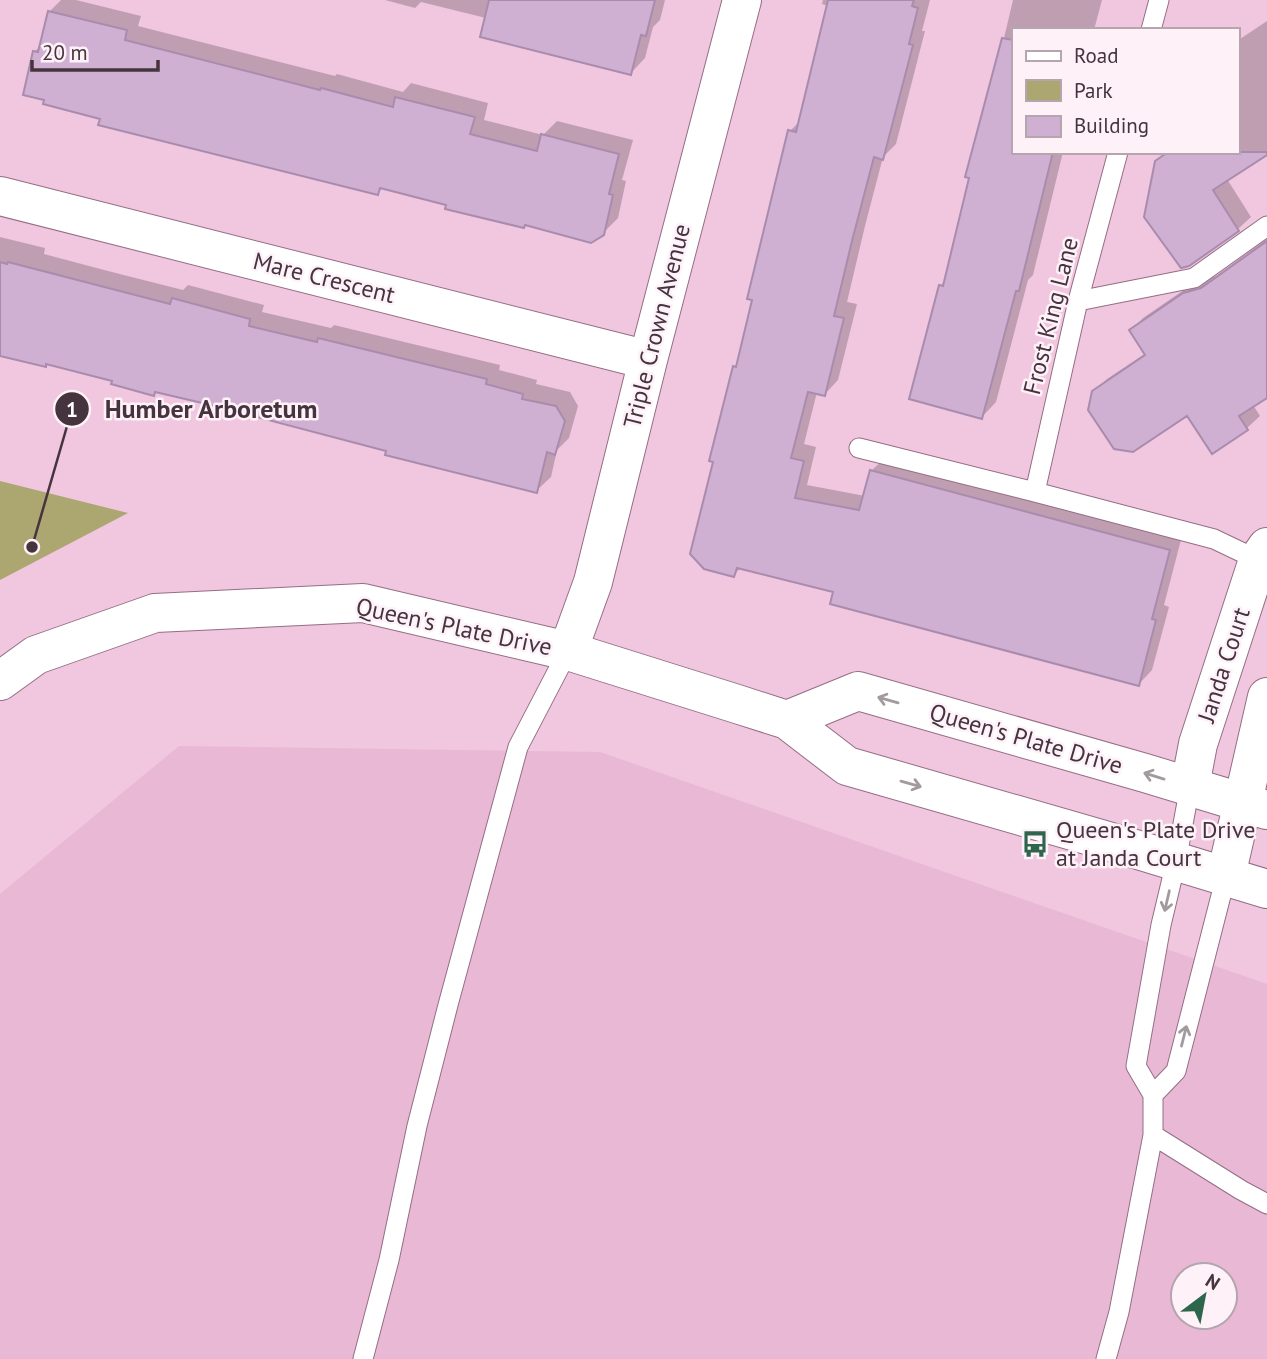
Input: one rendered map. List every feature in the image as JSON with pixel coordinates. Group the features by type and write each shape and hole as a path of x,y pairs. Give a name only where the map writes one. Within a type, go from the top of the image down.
{"street":[{"name":"Triple Crown Avenue","path":"568,651 593,582 742,0"},
{"name":"Mare Crescent","path":"0,196 648,360"},
{"name":"Janda Court","path":"1190,786 1198,744 1262,554"},
{"name":"Queen's Plate Drive","path":"0,681 36,655 155,613 363,603 568,651 788,720 848,766 1267,889"},
{"name":"Queen's Plate Drive","path":"788,720 858,691 1255,807"},
{"name":"Janda Court","path":"1226,876 1255,807 1267,697"}],"lane":[{"path":"1152,28 1159,0"},
{"name":"Frost King Lane","path":"1035,492 1078,301 1117,154"},
{"path":"1078,301 1194,278 1267,226"},
{"path":"859,448 1035,492 1262,554"},
{"path":"363,1359 389,1260 417,1126 518,747 568,651"},
{"path":"1107,1359 1153,1135 1153,1094 1136,1066 1161,925 1190,786"},
{"path":"1153,1094 1175,1071 1226,876"},
{"path":"1153,1135 1267,1204"}],"shaded area":[{"path":"179,746 600,752 1267,984 1267,1359 0,1359 0,894"}],"green space":[{"path":"0,481 128,513 0,580"}],"building":[{"path":"489,0 655,0 646,36 641,35 631,75 480,37"},
{"path":"828,0 914,0 912,6 918,8 909,44 913,45 883,160 874,157 834,316 844,318 825,396 808,392 791,458 804,461 795,498 859,510 870,470 1170,550 1152,619 1156,620 1139,686 830,604 833,592 737,568 734,577 704,569 690,554 713,462 709,461 752,300 747,299 788,130 796,132"},
{"path":"48,11 127,30 125,40 320,90 321,88 393,107 395,97 475,117 470,134 537,151 541,134 619,154 609,194 613,195 604,235 591,243 525,225 524,228 445,209 446,205 380,188 378,195 98,125 100,119 43,104 44,100 23,95 33,51 38,52"},
{"path":"1002,38 1012,40 1012,154 1053,154 1019,291 1016,291 982,419 909,399 939,285 943,286 969,178 965,177"},
{"path":"1267,152 1267,155 1213,190 1239,231 1189,266 1181,268 1144,217 1155,161 1165,154"},
{"path":"1267,241 1267,398 1239,416 1248,430 1212,454 1187,416 1133,452 1114,449 1088,410 1092,391 1145,355 1129,330 1183,293 1201,288"},
{"path":"0,262 170,304 172,298 250,319 249,326 317,342 318,338 487,379 486,384 523,394 522,399 556,406 565,421 555,455 547,452 537,493 385,455 386,451 211,405 155,392 154,396 111,384 112,381 46,364 46,367 0,356"}],"place":[{"name":"Humber Arboretum","path":"32,547"},
{"name":"Queen's Plate Drive at Janda Court","path":"1035,844"}]}
